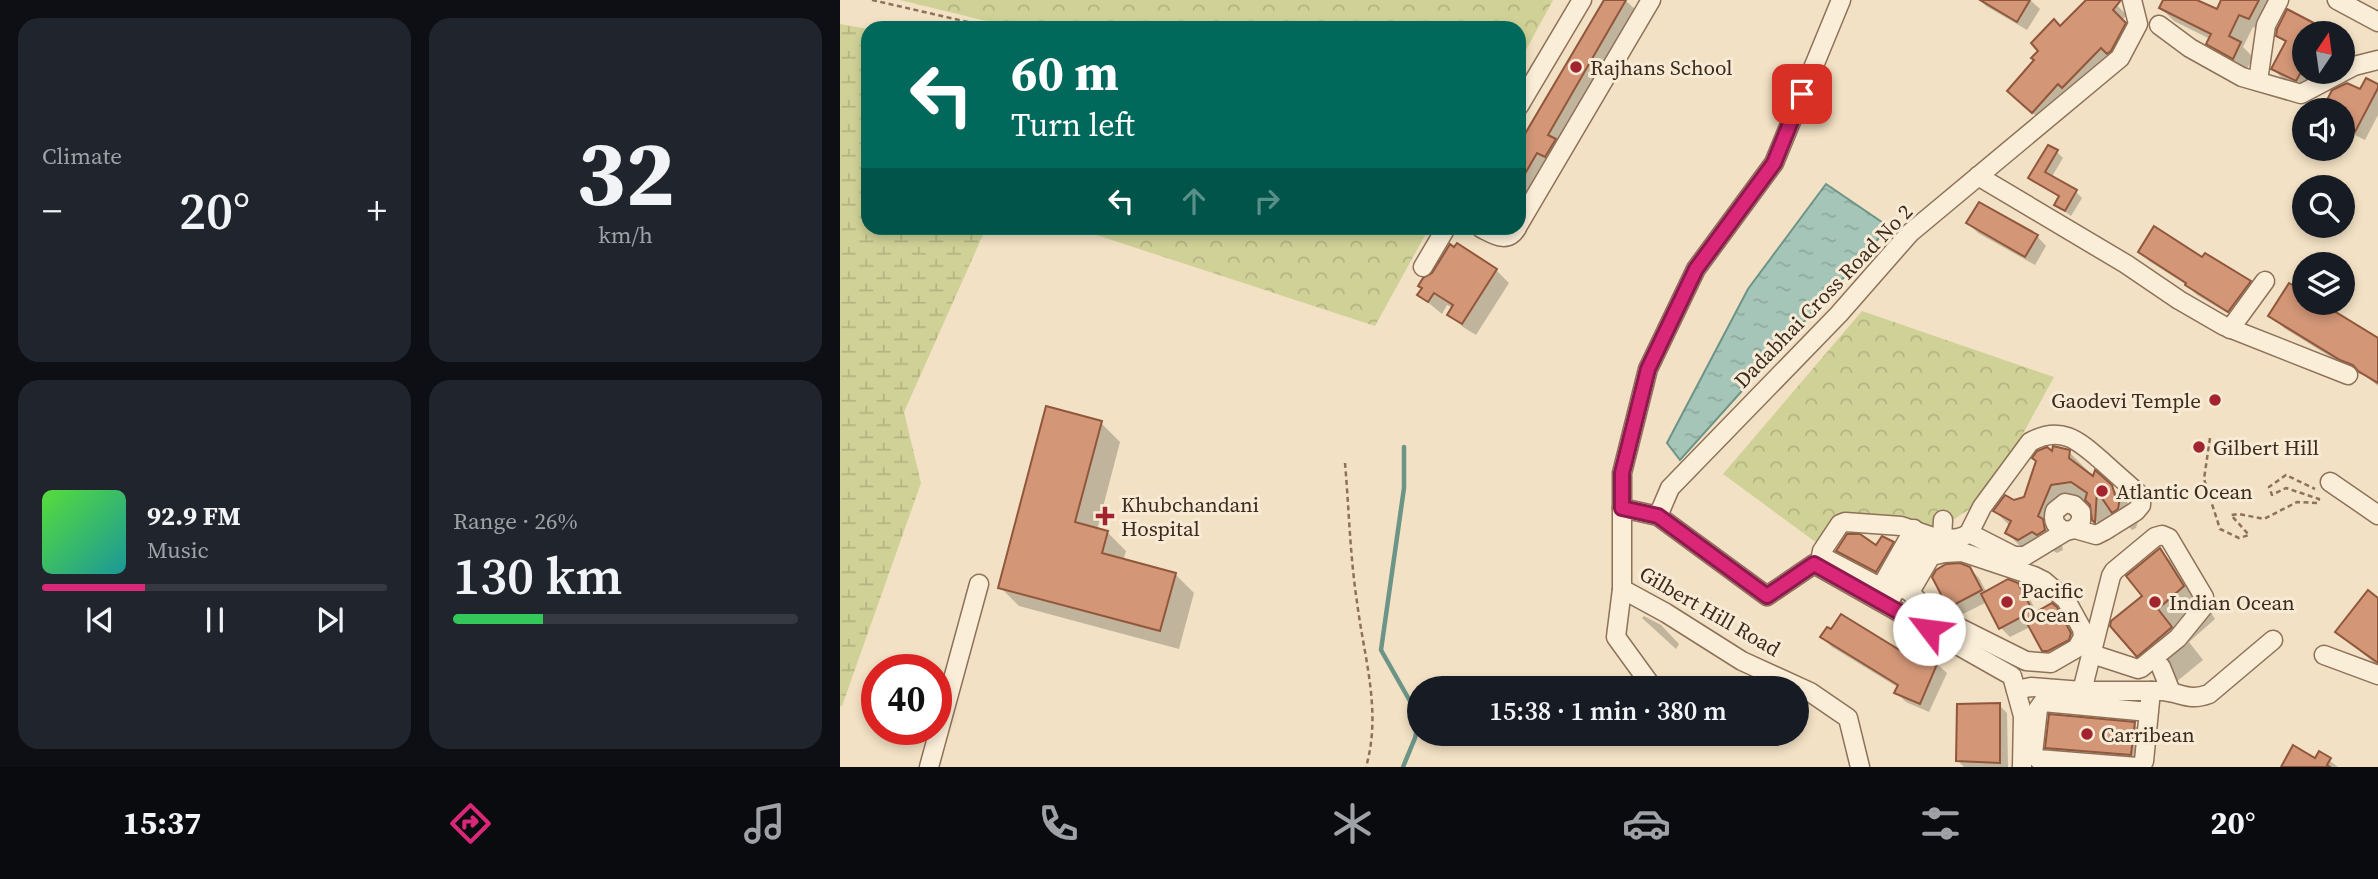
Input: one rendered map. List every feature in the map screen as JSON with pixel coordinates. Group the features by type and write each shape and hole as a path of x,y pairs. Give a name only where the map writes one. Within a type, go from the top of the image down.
{"street":[{"path":"1526,94 1582,0"},
{"path":"1526,212 1651,0"},
{"name":"Gilbert Hill Road","path":"1841,0 1774,163 1696,269 1648,369 1622,473 1622,589 1742,660 1810,692 1848,718 1860,767"},
{"name":"Dadabhai Cross Road No 2","path":"1658,516 1670,488 1839,314 1910,233 2120,58 2138,24 2132,0"},
{"path":"2258,81 2266,24 2279,0"},
{"path":"2337,0 2378,22"},
{"path":"2159,25 2190,48 2242,77 2301,94 2354,66 2378,60"},
{"path":"1978,176 2230,329 2348,375"},
{"path":"1423,267 1442,235"},
{"path":"1494,235 1506,238 1513,235"},
{"path":"2230,329 2265,281"},
{"path":"1895,587 1922,558 1962,552 2044,580 2066,600 2082,629 2083,637 2077,648 2051,663 2026,661 1928,611 1895,587 1821,556 1822,551 1841,523 1901,526 1962,538 1969,533 1982,508 2029,442 2059,434 2077,440 2141,496 2141,505 2136,511 2104,531 2096,534 2070,530 2025,556 2014,556 1969,533"},
{"path":"2325,487 2378,515"},
{"path":"1622,508 1658,516 1767,596 1814,564 1895,587 2012,676 2023,716 2029,765 2101,767"},
{"path":"1895,587 1914,529"},
{"path":"1922,558 1924,543 1939,532"},
{"path":"2082,691 2113,571 2155,537 2169,538 2204,597 2204,606 2178,638 2141,668 2092,654"},
{"path":"929,767 979,584"},
{"path":"1622,589 1616,637 1644,676"},
{"path":"2015,690 2031,687 2082,691 2151,691 2171,692 2190,698 2209,694 2273,640"},
{"path":"2324,655 2378,675"},
{"path":"2161,667 2171,692"},
{"path":"2149,712 2043,702 2038,709 2033,754 2038,760 2142,765 2144,761 2149,712 2151,691"}],"path":[{"path":"872,0 964,21"},
{"path":"2210,438 2204,479 2220,529 2239,538 2249,535 2231,515 2263,519 2297,502 2318,503 2319,499 2286,488 2272,495 2269,487 2286,475 2325,487"},
{"path":"1345,463 1356,601 1373,701 1374,732 1366,767"}],"green space":[{"path":"900,0 1553,0 1526,50 1526,21 986,21"},
{"path":"840,24 861,28 861,235 983,235 904,412 921,483 840,706"},
{"path":"1096,235 1425,235 1375,326"},
{"path":"1862,311 2054,377 1989,496 1944,526 1831,534 1821,546 1723,474"}],"water":[{"path":"1826,184 1889,227 1680,460 1667,443 1748,289"}],"building":[{"name":"Rajhans School","path":"1604,0 1626,0 1548,135 1556,139 1545,157 1537,153 1526,172 1526,132"},
{"path":"1980,0 2030,0 2017,22"},
{"path":"2086,0 2121,0 2113,10 2126,23 2111,51 2107,54 2101,48 2062,88 2058,84 2032,113 2007,91 2034,60 2031,58 2038,51 2031,43 2054,19 2060,26"},
{"path":"2163,0 2197,0 2217,9 2221,0 2259,0 2249,19 2239,15 2229,36 2241,42 2233,59 2206,44 2211,34 2159,8"},
{"path":"2287,9 2310,21 2292,21 2292,79 2271,69 2286,41 2276,36"},
{"path":"2366,78 2378,84 2355,132 2355,98 2328,98 2332,90 2345,84 2360,89"},
{"path":"2048,145 2058,150 2045,172 2077,190 2065,211 2054,205 2059,196 2028,178"},
{"path":"1979,202 2038,235 2025,257 1966,223"},
{"path":"2154,226 2202,257 2205,253 2251,281 2228,312 2138,252"},
{"path":"1457,243 1497,269 1462,324 1447,315 1453,305 1434,293 1428,302 1417,295 1422,288 1418,286 1423,278 1432,273 1450,244 1454,247"},
{"path":"2289,283 2292,285 2292,315 2341,315 2378,338 2378,383 2353,365 2340,360 2268,316"},
{"path":"1046,406 1102,421 1075,522 1108,531 1102,553 1176,573 1160,631 998,588"},
{"name":"Atlantic Ocean","path":"2053,446 2070,450 2069,458 2093,476 2095,470 2112,485 2115,495 2120,498 2118,509 2112,513 2097,491 2095,523 2090,505 2085,500 2087,493 2071,482 2051,485 2038,516 2043,519 2045,530 2037,535 2032,532 2018,540 2005,533 2011,521 1993,511 2005,495 2014,500 2024,497 2036,461 2032,458 2037,451 2047,447 2052,451"},
{"path":"1847,534 1860,534 1876,545 1882,536 1894,542 1876,572 1836,551"},
{"name":"Indian Ocean","path":"2160,548 2184,586 2158,609 2172,627 2137,657 2110,626 2111,621 2142,596 2126,576"},
{"path":"1960,563 1970,567 1982,590 1948,608 1932,577 1936,570 1946,564"},
{"path":"2008,579 2018,583 2034,613 2052,603 2057,607 2071,633 2069,640 2048,651 2042,651 2023,616 1999,629 1981,594"},
{"path":"2368,590 2378,598 2378,663 2335,632"},
{"path":"1841,614 1911,657 1913,651 1938,662 1920,704 1894,693 1898,685 1820,637 1827,627 1831,629"},
{"path":"2000,703 2000,763 1956,761 1957,704"},
{"name":"Carribean","path":"2049,714 2135,722 2131,755 2045,748"},
{"path":"2293,745 2315,758 2319,751 2331,758 2327,765 2330,767 2281,767"}],"waterway":[{"path":"1404,447 1404,488 1381,650 1407,696"},
{"path":"1403,767 1412,746"}],"place":[{"name":"Rajhans School","path":"1576,67"},
{"name":"Gaodevi Temple","path":"2215,400"},
{"name":"Gilbert Hill","path":"2199,447"},
{"name":"Atlantic Ocean","path":"2102,491"},
{"name":"Khubchandani Hospital","path":"1105,516"},
{"name":"Pacific Ocean","path":"2007,602"},
{"name":"Indian Ocean","path":"2155,602"},
{"name":"Carribean","path":"2087,734"}],"route":[{"path":"1802,94 1774,163 1696,269 1648,369 1622,473 1622,508 1658,516 1767,596 1814,564 1929,629"}]}
